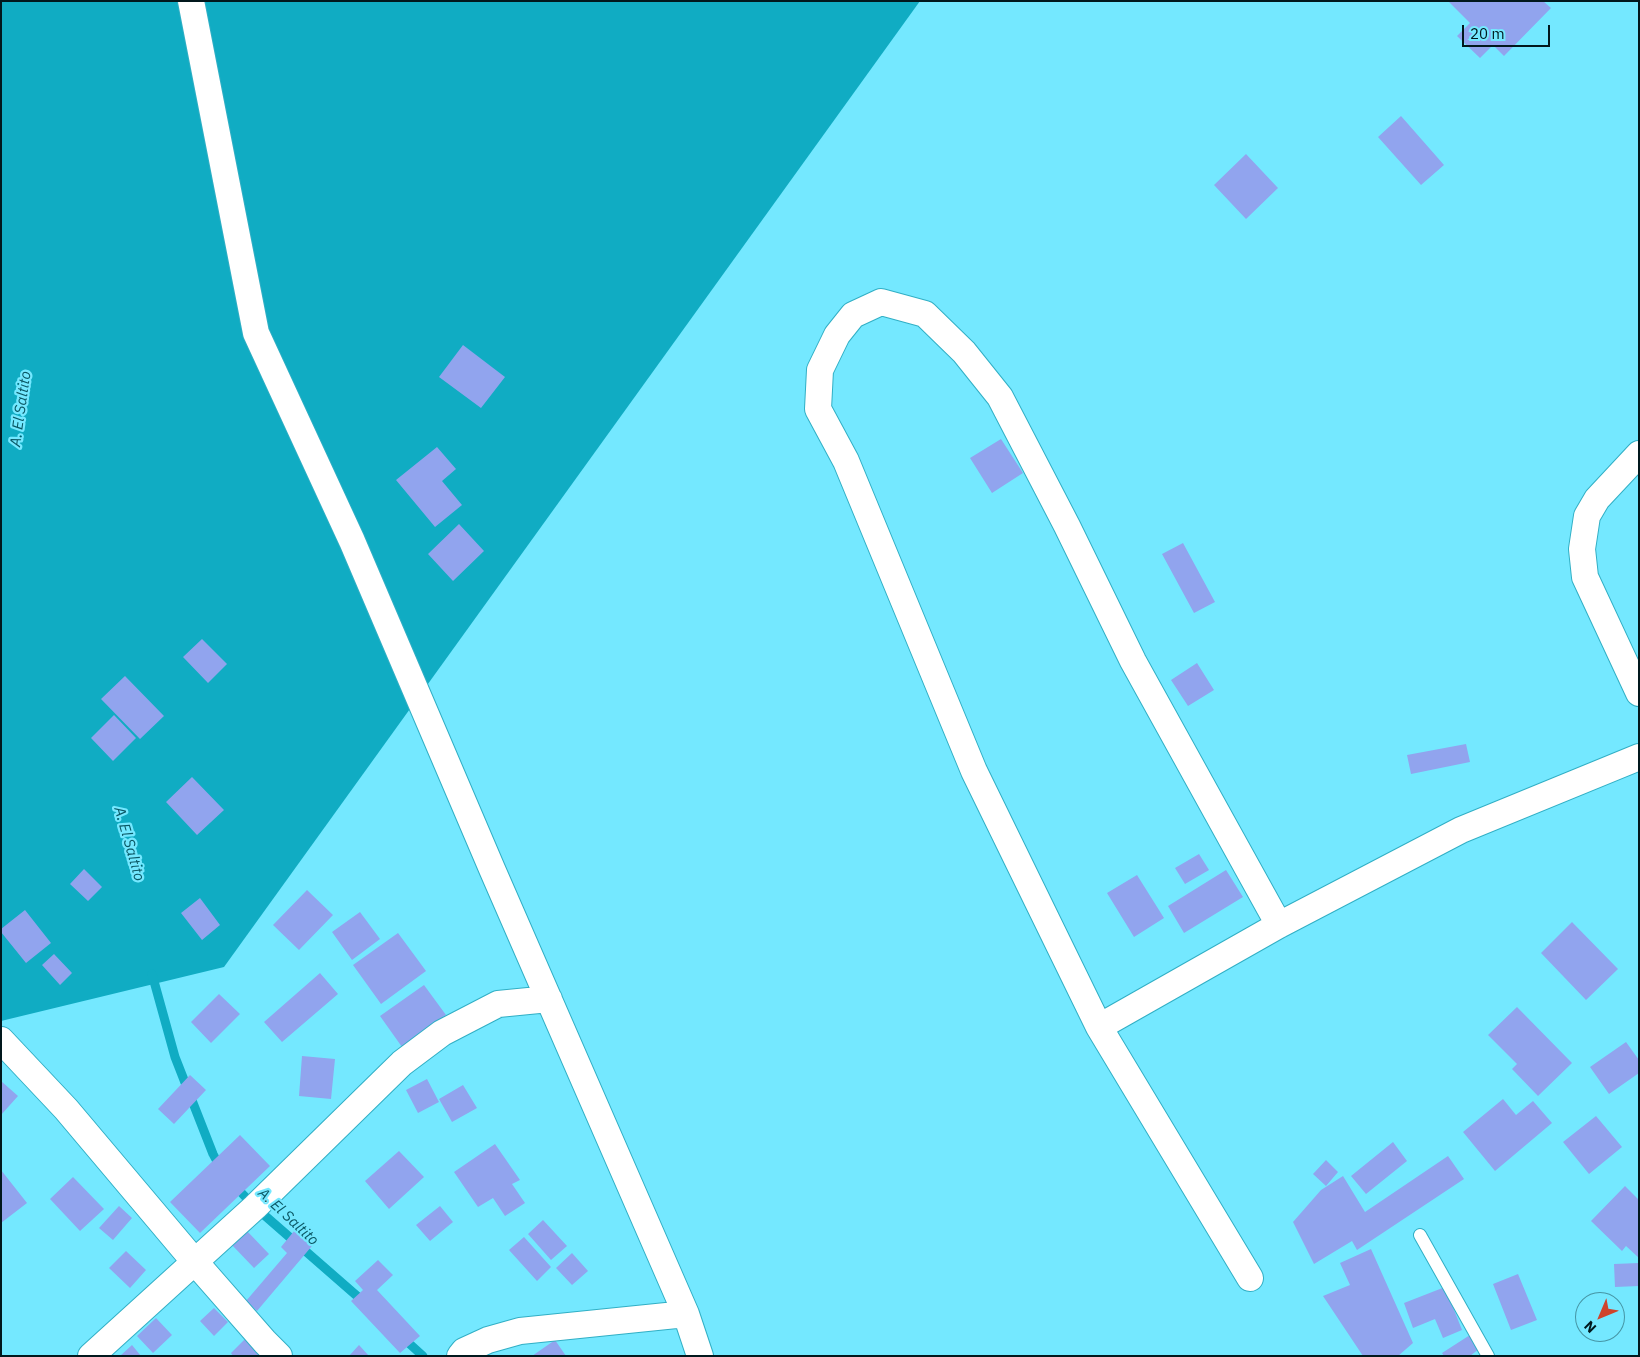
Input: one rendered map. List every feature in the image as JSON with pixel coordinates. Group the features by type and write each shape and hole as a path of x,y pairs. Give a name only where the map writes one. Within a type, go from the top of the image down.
{"street":[{"path":"190,1 256,333 352,541 686,1314 700,1356"},
{"path":"1250,1278 1099,1027 974,771 846,461 818,410 820,370 836,334 853,315 881,302 925,314 964,352 1000,398 1067,526 1133,661 1279,926"},
{"path":"1639,454 1597,499 1592,507 1587,516 1582,549 1585,578 1639,693"},
{"path":"1099,1027 1279,926 1461,830 1639,757"},
{"path":"90,1356 255,1207 402,1063 436,1038 498,1004 549,999"},
{"path":"1,1040 66,1109 195,1262 279,1356"},
{"path":"460,1356 488,1340 520,1331 686,1314"}],"lane":[{"path":"1420,1235 1488,1356"}],"water":[{"path":"1,1 920,1 224,967 1,1021"}],"building":[{"path":"1448,1 1543,1 1551,8 1504,56 1493,45 1480,58 1457,36 1470,23"},
{"path":"1401,116 1444,165 1421,185 1378,137"},
{"path":"1246,154 1278,188 1246,219 1214,185"},
{"path":"463,345 505,377 481,408 439,377"},
{"path":"1001,439 1023,473 992,493 970,458"},
{"path":"437,447 456,469 442,481 462,505 435,527 396,480"},
{"path":"459,524 484,551 453,581 428,554"},
{"path":"1183,543 1215,602 1194,613 1162,554"},
{"path":"202,639 227,664 208,683 183,657"},
{"path":"1197,663 1214,690 1188,706 1171,680"},
{"path":"125,676 164,716 140,739 101,699"},
{"path":"114,715 136,738 113,761 91,738"},
{"path":"1466,744 1470,762 1411,774 1407,755"},
{"path":"192,777 224,810 197,835 166,802"},
{"path":"1199,854 1209,870 1185,884 1175,868"},
{"path":"84,869 102,887 88,901 70,884"},
{"path":"1226,870 1243,897 1184,933 1168,906"},
{"path":"1137,875 1164,918 1134,937 1107,893"},
{"path":"307,890 333,915 299,950 273,925"},
{"path":"200,898 220,925 202,940 181,913"},
{"path":"25,910 51,943 26,963 1,932 1,929"},
{"path":"360,912 380,939 352,960 332,932"},
{"path":"1572,922 1618,969 1586,1000 1541,953"},
{"path":"398,933 426,971 381,1004 353,965"},
{"path":"54,954 72,973 60,985 42,965"},
{"path":"320,973 338,994 282,1042 264,1022"},
{"path":"424,985 446,1015 402,1047 380,1016"},
{"path":"219,994 240,1014 211,1043 191,1022"},
{"path":"1517,1007 1572,1063 1538,1096 1512,1069 1517,1064 1488,1035"},
{"path":"1626,1042 1639,1060 1639,1073 1609,1094 1590,1067"},
{"path":"302,1056 335,1059 331,1099 299,1096"},
{"path":"190,1075 206,1090 174,1124 158,1109"},
{"path":"427,1079 439,1102 418,1113 406,1090"},
{"path":"1,1081 18,1096 1,1115"},
{"path":"463,1085 477,1108 452,1122 439,1099"},
{"path":"1503,1099 1516,1115 1533,1101 1552,1123 1495,1171 1463,1132"},
{"path":"1596,1116 1622,1147 1589,1174 1563,1142"},
{"path":"240,1135 270,1166 200,1233 170,1202"},
{"path":"1393,1142 1407,1161 1366,1194 1351,1176"},
{"path":"495,1144 520,1180 512,1184 525,1203 505,1216 493,1198 478,1207 454,1172"},
{"path":"399,1151 424,1177 389,1209 365,1181"},
{"path":"1448,1156 1464,1179 1357,1250 1352,1241 1314,1264 1293,1222 1321,1190 1343,1176 1365,1212"},
{"path":"1326,1160 1338,1172 1326,1186 1313,1174"},
{"path":"1,1170 27,1203 1,1223"},
{"path":"73,1177 104,1209 80,1231 50,1199"},
{"path":"1625,1186 1639,1200 1639,1258 1626,1246 1622,1251 1591,1221"},
{"path":"119,1206 132,1218 113,1240 99,1228"},
{"path":"440,1206 453,1222 430,1241 416,1225"},
{"path":"543,1220 567,1246 551,1260 528,1234"},
{"path":"299,1225 317,1240 257,1311 246,1301 287,1253 281,1247"},
{"path":"247,1231 269,1254 254,1268 232,1245"},
{"path":"524,1237 551,1267 537,1281 509,1250"},
{"path":"1371,1249 1413,1343 1398,1356 1363,1356 1323,1296 1350,1285 1340,1263"},
{"path":"126,1251 146,1270 130,1288 109,1268"},
{"path":"572,1253 588,1271 572,1285 556,1268"},
{"path":"378,1260 393,1275 377,1290 420,1336 400,1353 351,1301 363,1290 355,1281"},
{"path":"1639,1263 1639,1286 1615,1287 1614,1264"},
{"path":"1518,1274 1537,1320 1511,1330 1493,1284"},
{"path":"1445,1287 1462,1330 1443,1338 1435,1319 1413,1328 1404,1303"},
{"path":"214,1308 228,1322 214,1336 200,1321"},
{"path":"156,1318 172,1335 153,1353 137,1336"},
{"path":"1470,1335 1479,1349 1470,1356 1444,1356 1442,1353"},
{"path":"245,1339 261,1356 233,1356 231,1353"},
{"path":"555,1340 566,1356 532,1356"},
{"path":"132,1345 141,1356 120,1356"},
{"path":"359,1345 369,1356 349,1356"}],"waterway":[{"name":"A. El Saltito","path":"152,974 175,1057 213,1154 221,1169"},
{"name":"A. El Saltito","path":"234,1185 255,1207 365,1303"},
{"name":"A. El Saltito","path":"402,1337 423,1356"}]}
